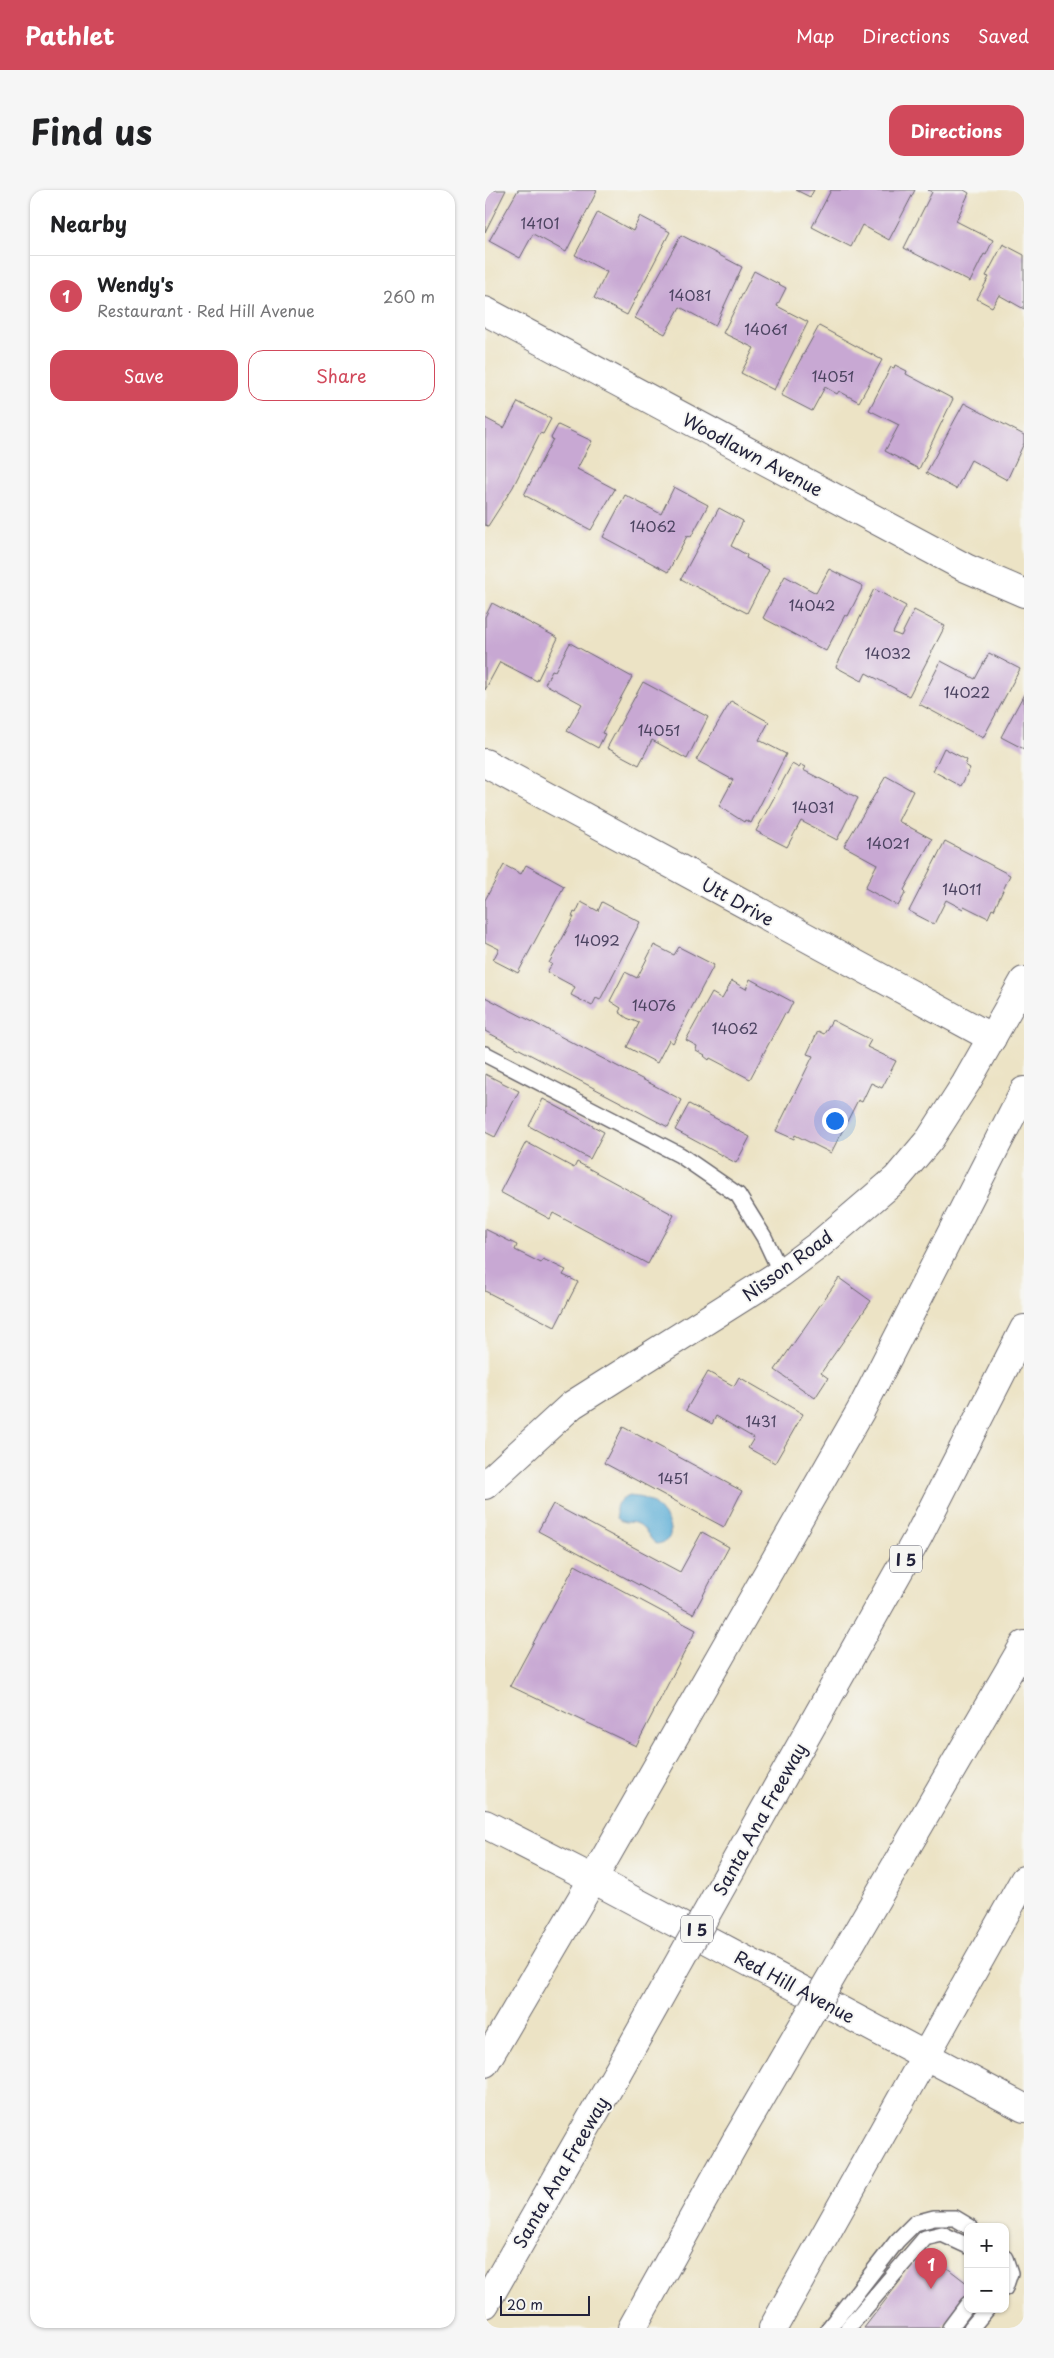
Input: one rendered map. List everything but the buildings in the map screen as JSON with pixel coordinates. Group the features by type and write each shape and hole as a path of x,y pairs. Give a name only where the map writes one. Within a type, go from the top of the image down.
{"main road":[{"name":"Woodlawn Avenue","path":"485,311 966,568 1024,593"},
{"name":"Utt Drive","path":"485,763 992,1038"},
{"name":"Nisson Road","path":"485,1484 572,1405 781,1273 820,1244 895,1179 930,1139 966,1084 1024,981"},
{"path":"485,2063 593,1879 861,1410 1024,1091"},
{"name":"Santa Ana Freeway","path":"485,2304 616,2075 918,1536 1024,1330"},
{"path":"633,2328 737,2139 1024,1645"},
{"name":"Red Hill Avenue","path":"485,1824 593,1879 1024,2108"},
{"path":"773,2328 924,2055 1024,1880"}],"lane":[{"path":"485,1054 680,1155 737,1195 764,1237 781,1273"},
{"path":"829,2328 897,2241 915,2223 933,2218 955,2218 964,2223"},
{"path":"848,2328 925,2238 942,2234 964,2244"},
{"path":"950,2328 964,2309"},
{"path":"971,2328 984,2313"}],"water":[{"path":"629,1496 647,1500 655,1505 665,1517 670,1531 669,1537 665,1542 656,1544 640,1525 617,1518 617,1504"}],"place":[{"name":"Wendy's","path":"931,2289"}]}
